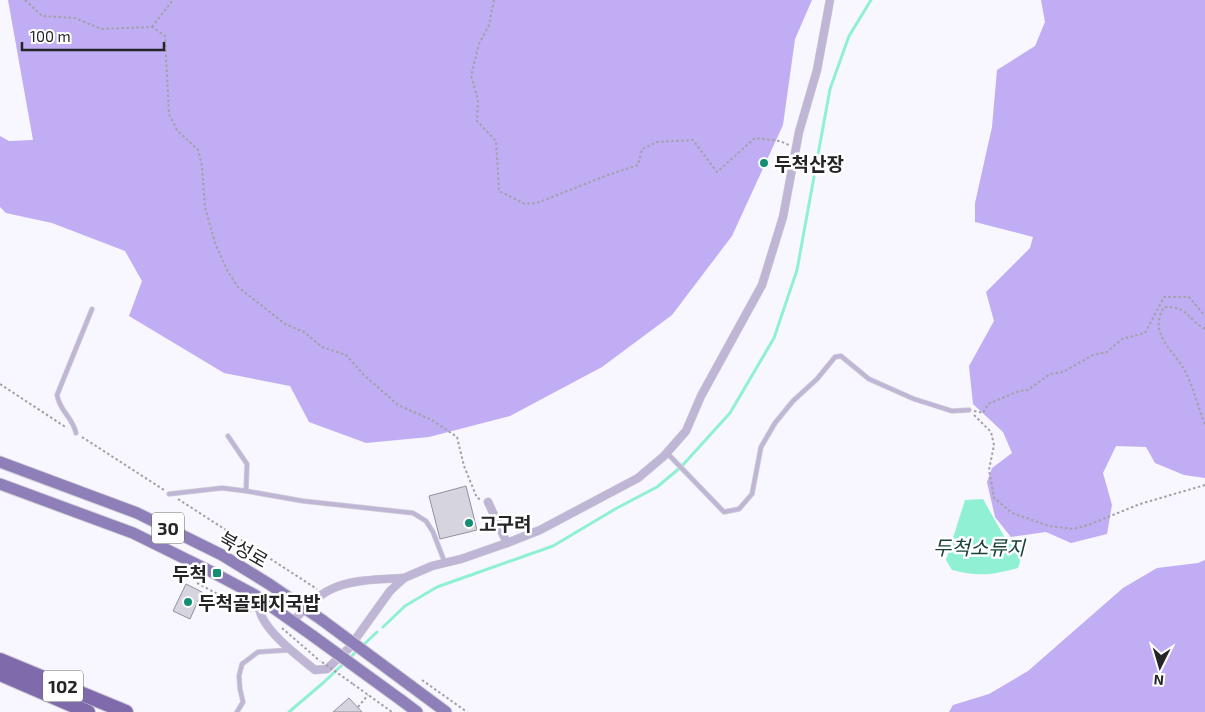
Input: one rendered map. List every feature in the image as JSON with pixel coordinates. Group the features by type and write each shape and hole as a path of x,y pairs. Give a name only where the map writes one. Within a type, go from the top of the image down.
{"highway":[{"name":"102","path":"0,660 126,712"},
{"name":"102","path":"0,674 88,712"}],"main road":[{"name":"북성로","path":"0,462 137,513 222,555 322,620 446,712"},
{"name":"북성로","path":"0,484 134,533 255,595 417,712"}],"street":[{"path":"255,595 262,617 267,625 291,650 315,670 327,669 349,648 390,591 404,578 432,566 461,559 540,530 638,478 669,455 686,431 701,396 762,285 784,217 796,148 817,70 830,0"},
{"path":"488,502 507,543"},
{"path":"293,622 304,609 323,593 331,589 361,580 404,578"}],"lane":[{"path":"76,433 74,424 59,406 57,394 92,310"},
{"path":"669,455 724,512 739,509 752,494 761,447 775,423 793,401 817,379 834,357 841,356 869,379 914,399 952,411 969,410"},
{"path":"228,436 246,464 246,491"},
{"path":"169,494 222,488 303,501 413,513 426,521 433,532 445,563"},
{"path":"237,712 243,702 239,676 242,664 258,652 291,650"}],"path":[{"path":"25,0 31,1 42,16 74,18 101,29 152,27 165,36 169,114 177,130 198,150 202,166 205,207 215,243 228,272 238,287 285,324 304,332 322,347 346,355 364,375 398,406 432,420 457,437 464,466 477,498 488,502"},
{"path":"152,27 173,0"},
{"path":"494,0 489,25 479,44 471,76 478,100 477,122 496,141 499,191 525,204 537,204 605,176 638,165 642,149 656,142 693,140 716,172 755,138 780,141 796,148"},
{"path":"969,410 983,413 988,404 1019,391 1028,390 1050,374 1063,372 1093,355 1107,352 1122,339 1144,334 1164,297 1189,297 1205,316"},
{"path":"1205,329 1199,326 1182,309 1164,307 1159,315 1159,330 1164,344 1184,370 1205,425"},
{"path":"0,384 323,593"},
{"path":"969,410 991,432 994,445 990,470 994,498 1012,513 1049,526 1073,530 1140,504 1205,485"},
{"path":"197,583 262,617"},
{"path":"322,662 392,712"},
{"path":"422,680 467,712"},
{"path":"358,707 368,695"}],"shaded area":[{"path":"8,0 812,0 795,39 783,125 732,236 672,315 602,367 510,416 429,437 366,443 309,422 290,386 224,373 129,316 142,281 125,251 52,223 6,213 0,207 0,136 9,141 33,140"},
{"path":"1041,0 1205,0 1205,478 1184,475 1155,463 1146,447 1116,446 1103,473 1112,505 1107,534 1071,543 1046,532 1011,537 995,517 987,482 992,468 1012,453 1003,432 973,404 969,366 994,321 986,292 1030,248 1033,237 975,222 975,203 992,127 997,70 1035,46 1045,22"},
{"path":"1205,560 1205,712 949,712 953,705 989,694 1028,671 1123,588 1157,568 1198,563"}],"water":[{"name":"두척소류지","path":"983,499 1005,538 1019,552 1020,562 1018,568 985,574 971,574 952,570 946,560 965,500"}],"building":[{"path":"466,486 477,530 440,539 429,496"},
{"name":"두척골돼지국밥","path":"186,584 202,592 190,619 173,611"},
{"path":"349,698 362,712 333,712"}],"waterway":[{"path":"383,627 405,606 437,587 553,546 657,487 681,467 730,413 774,338 797,270 830,89 849,36 871,0"},
{"path":"289,712 377,632"}],"place":[{"name":"두척산장","path":"764,163"},
{"name":"고구려","path":"469,523"},
{"name":"두척","path":"217,573"},
{"name":"두척골돼지국밥","path":"188,602"}]}
